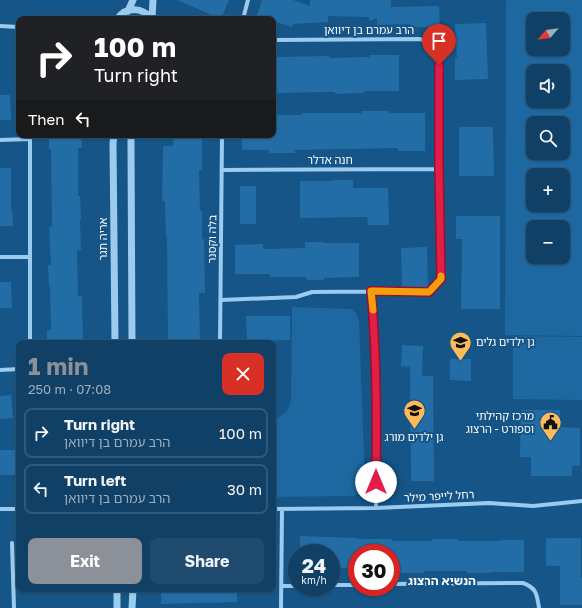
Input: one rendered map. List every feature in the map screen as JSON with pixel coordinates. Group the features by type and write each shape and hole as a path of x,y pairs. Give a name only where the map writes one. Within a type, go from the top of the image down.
{"street":[{"path":"128,11 133,0"},
{"path":"152,16 153,0"},
{"path":"244,16 248,0"},
{"path":"120,16 128,11 141,10 149,16"},
{"path":"0,26 16,27"},
{"name":"הרב עמרם בן דיוואן","path":"221,300 296,297 312,292 429,292 441,279 439,53 433,44 420,39 276,40"},
{"path":"0,140 20,138"},
{"path":"30,138 30,340"},
{"name":"אריה תגר","path":"114,138 115,340"},
{"path":"132,138 132,340"},
{"name":"בלה וקסנר","path":"220,340 222,138"},
{"name":"חנה אדלר","path":"222,170 439,169"},
{"path":"0,257 30,257"},
{"path":"371,291 374,324 376,508"},
{"path":"0,370 16,369"},
{"name":"רחל לייפר מילר","path":"276,509 376,508 489,503 533,506 582,501"},
{"path":"0,509 16,508"},
{"path":"281,608 282,509"},
{"path":"12,543 14,608"},
{"path":"400,584 523,583 531,586 536,594 539,608"},
{"path":"281,586 288,586"},
{"path":"117,592 118,608"},
{"path":"132,592 132,608"}],"shaded area":[{"path":"506,0 582,0 582,336 505,335"},
{"path":"292,307 351,309 356,313 359,321 365,482 363,489 354,496 276,497 276,420 287,411 291,401"},
{"path":"513,336 582,337 582,400 513,399"}],"building":[{"path":"177,0 229,0 222,16 214,16"},
{"path":"262,0 293,0 310,6 310,0 391,0 391,7 439,6 440,27 410,27 410,24 377,25 377,18 369,21 369,17 328,16 328,22 293,24 292,27 276,22 276,16 257,15"},
{"path":"486,23 488,79 455,80 455,58 457,58 455,24"},
{"path":"370,55 399,55 399,91 364,91 364,93 335,94 335,92 276,93 276,57 370,57"},
{"path":"0,95 10,95 11,120 0,120"},
{"path":"362,111 389,111 389,113 425,113 425,151 398,151 398,148 295,150 295,153 269,153 269,150 242,150 242,138 276,138 276,115 302,115 302,113 362,113"},
{"path":"459,127 493,127 494,176 459,176"},
{"path":"49,138 81,138 82,148 78,148 78,196 80,196 81,250 77,251 78,296 82,296 83,340 47,340 47,330 51,330 48,265 51,265 49,227 52,226 51,149 49,149"},
{"path":"174,138 202,138 202,170 199,170 200,211 202,211 202,239 204,239 205,293 199,293 200,340 168,340 167,236 165,201 162,201 163,146 173,146"},
{"path":"0,168 11,168 11,209 13,226 0,226"},
{"path":"353,180 353,188 388,188 389,225 368,225 367,217 300,218 300,181"},
{"path":"240,186 256,186 256,224 240,224"},
{"path":"456,216 500,216 500,309 461,309 462,239 456,239"},
{"path":"305,242 359,243 359,277 306,280 306,277 270,277 270,274 235,274 235,245 263,244 263,249 305,248"},
{"path":"427,247 428,287 402,287 401,248"},
{"path":"0,282 11,282 12,308 0,308"},
{"path":"246,316 290,316 290,340 247,340"},
{"path":"402,345 423,346 422,376 433,376 434,481 411,481 410,367 401,366"},
{"path":"450,359 471,359 471,381 450,380"},
{"path":"11,395 13,418 0,419 0,396"},
{"name":"מרכז קהילתי וספורט - הרצוג","path":"521,410 560,410 560,427 580,428 580,466 572,466 572,476 531,476 531,457 520,457"},
{"path":"0,450 16,450 16,475 0,475"},
{"path":"300,536 392,539 392,541 432,541 432,539 458,539 458,541 524,540 524,572 467,573 467,571 424,571 424,573 400,573 400,544 348,544 348,568 340,568 340,544 300,544"},
{"path":"546,538 581,538 582,605 560,605 560,566 546,566"},
{"path":"161,592 237,592 237,602 161,604"}],"slow traffic":[{"path":"373,310 371,291 429,292 441,279 441,276"}],"place":[{"name":"גן ילדים גלים","path":"460,362"},
{"name":"גן ילדים מורג","path":"414,430"},
{"name":"מרכז קהילתי וספורט - הרצוג","path":"550,442"}],"district":[{"name":"הנשיא הרצוג","path":"442,581"}],"route":[{"path":"376,482 374,324 371,291 429,292 441,279 439,65"}]}
